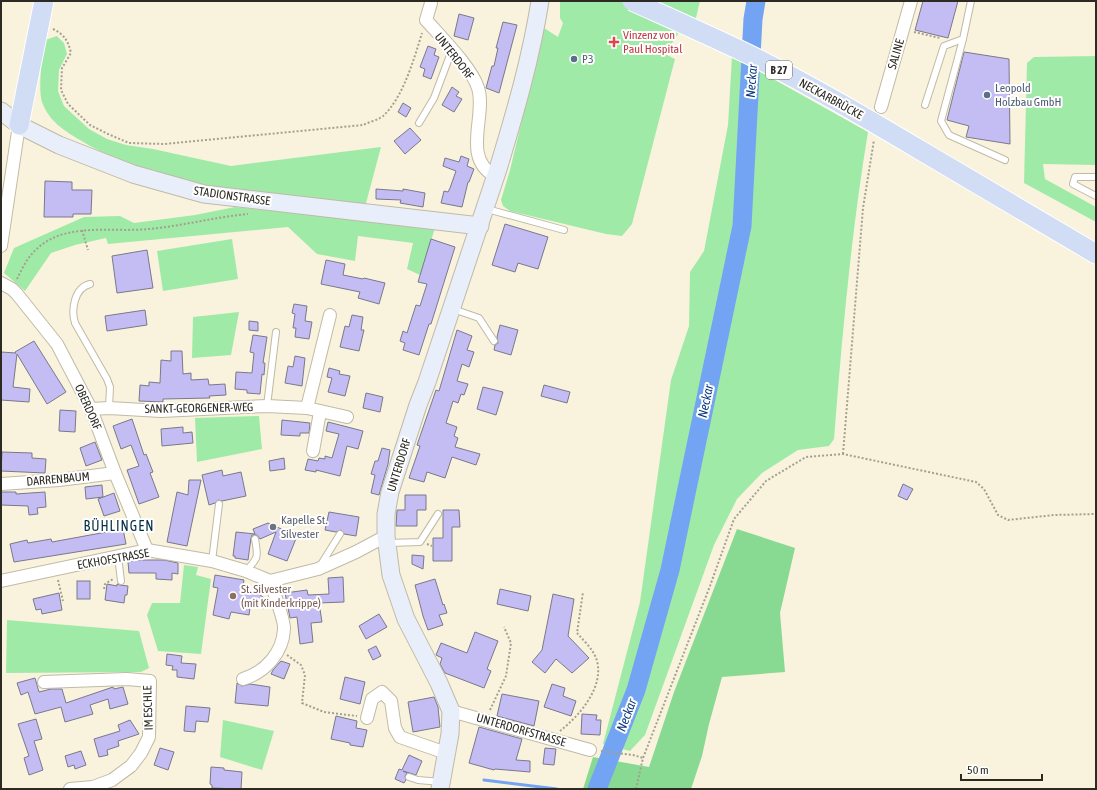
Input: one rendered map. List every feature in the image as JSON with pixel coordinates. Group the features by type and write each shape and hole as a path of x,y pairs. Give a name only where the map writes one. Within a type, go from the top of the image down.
{"main road":[{"path":"20,125 44,1"},
{"name":"NECKARBRÜCKE","path":"632,1 705,33 843,105 1096,254"}],"street":[{"name":"UNTERDORF","path":"440,786 450,734 451,711 439,683 406,619 391,575 386,540 386,514 397,467 480,226 518,103 535,34 540,1"},
{"name":"SALINE","path":"881,107 911,1"},
{"name":"UNTERDORF","path":"430,3 426,20 468,69 478,88 479,100 477,140 479,157 482,165 488,172 495,176"},
{"name":"STADIONSTRASSE","path":"1,111 20,125 59,145 133,174 204,194 480,226"},
{"path":"1,246 20,125"},
{"name":"OBERDORF","path":"1,283 12,289 33,312 57,344 91,409 115,473 148,550"},
{"path":"307,408 330,315"},
{"name":"SANKT-GEORGENER-WEG","path":"91,409 109,408 161,410 267,406 307,408 347,417"},
{"path":"313,451 320,412"},
{"name":"DARRENBAUM","path":"1,484 59,480 115,473"},
{"path":"244,679 260,672 269,663 279,649 284,628 270,581 318,568 386,540"},
{"name":"ECKHOFSTRASSE","path":"1,581 148,550 212,561 246,570 270,581"},
{"name":"IM ESCHLE","path":"44,682 127,679 150,681 149,737 141,753 131,766 112,780 93,787 70,789"},
{"path":"366,718 372,699 382,692 391,700 395,728 400,737 446,753"},
{"name":"UNTERDORFSTRASSE","path":"451,711 590,750"}],"lane":[{"path":"971,1 963,39 941,121 949,135 1005,160"},
{"path":"924,106 944,46 963,39"},
{"path":"419,123 434,98 452,50"},
{"path":"1096,177 1075,177 1073,184 1096,196"},
{"path":"485,209 564,230"},
{"path":"90,284 85,285 78,294 72,308 73,316 75,323 107,379 110,387 109,408"},
{"path":"452,309 479,318 494,341"},
{"path":"267,406 276,332"},
{"path":"212,561 218,504"},
{"path":"386,540 420,542 438,514"},
{"path":"318,568 340,534"},
{"path":"246,570 257,557 255,539"},
{"path":"118,556 121,578"},
{"path":"409,777 440,786"}],"path":[{"path":"40,22 62,33 68,42 71,53 62,68 61,90 68,104 90,125 129,143 164,144 363,125 382,117 395,103 413,62 426,20"},
{"path":"903,29 942,38"},
{"path":"843,454 863,208 875,135"},
{"path":"12,289 30,256 41,246 58,236 82,230 148,230 250,214"},
{"path":"82,230 88,250"},
{"path":"636,789 643,758 710,586 734,519 766,481 806,457 843,454 976,482 984,489 998,515 1008,520 1054,515 1096,514"},
{"path":"55,569 63,601"},
{"path":"104,589 105,584 121,578"},
{"path":"549,739 569,724 581,712 594,688 597,677 597,661 593,652 577,633 583,592"},
{"path":"486,720 506,676 511,643 504,627"},
{"path":"279,649 301,666 305,675 302,703 324,712 366,718"},
{"path":"590,750 633,755 643,758"}],"green space":[{"path":"560,1 700,1 696,18 680,31 665,54 675,59 632,224 622,236 606,234 510,211 503,206 501,200 510,170 544,28 558,37 563,23 560,18"},
{"path":"57,36 64,43 67,54 59,70 58,91 64,106 89,129 107,139 126,145 153,149 231,166 381,147 365,207 243,191 195,183 124,162 80,140 68,133 48,115 42,102 40,82 43,45 45,40"},
{"path":"732,56 868,132 852,247 834,439 829,446 798,450 762,473 737,499 714,545 645,735 630,751 603,744 640,602 671,380 689,326 690,272 704,251 728,125"},
{"path":"1096,56 1096,165 1043,164 1045,179 1096,207 1096,222 1024,183 1027,63 1034,57"},
{"path":"235,207 435,228 420,275 407,269 413,243 358,236 355,261 317,254 288,227 108,244 106,238 75,245 51,253 25,291 4,273 14,248 84,217 120,216 134,223 195,215"},
{"path":"232,239 238,279 163,291 157,251"},
{"path":"239,312 231,355 192,358 193,317"},
{"path":"259,416 262,449 197,462 195,418"},
{"path":"737,529 795,548 780,613 785,672 722,677 702,756 691,789 583,789 593,757 649,767 674,692"},
{"path":"184,565 198,567 196,575 211,579 201,654 158,651 147,615 152,603 180,603"},
{"path":"7,620 139,631 149,668 141,672 6,673"},
{"path":"223,720 274,731 262,770 220,757"}],"building":[{"path":"923,1 958,1 948,38 915,30"},
{"path":"459,14 474,18 468,40 454,36"},
{"path":"503,22 517,25 499,93 486,88 492,66 494,66 498,48 496,48"},
{"path":"428,46 436,49 434,55 439,57 431,79 423,76 425,69 420,67"},
{"path":"964,52 1009,59 1010,144 966,137 969,126 947,120"},
{"path":"452,87 459,92 456,96 462,99 454,112 442,105"},
{"path":"403,103 411,108 406,117 398,112"},
{"path":"410,128 421,140 405,154 394,141"},
{"path":"461,156 469,159 467,166 474,169 468,182 462,207 441,203 444,191 448,192 456,171 443,166 445,158 459,162"},
{"path":"45,181 72,182 72,190 92,190 91,214 73,214 73,217 44,217"},
{"path":"376,189 403,191 403,189 425,193 423,207 400,203 401,200 376,199"},
{"path":"505,224 548,237 538,269 518,263 515,272 492,265"},
{"path":"431,239 455,247 431,324 429,324 419,355 403,350 405,343 400,341 403,331 407,333 416,305 420,306 427,284 418,282"},
{"path":"147,250 153,288 117,293 112,256"},
{"path":"326,260 345,264 343,275 385,283 379,304 358,298 360,292 321,284"},
{"path":"294,304 307,306 305,321 312,322 309,339 295,337 296,328 293,328 295,314 292,313"},
{"path":"145,310 147,325 107,331 105,316"},
{"path":"352,315 363,317 361,330 364,330 359,351 340,347 345,326 349,327"},
{"path":"249,321 258,322 258,331 249,330"},
{"path":"500,325 518,330 511,355 494,350 495,345 498,343 497,337"},
{"path":"457,330 472,336 467,350 474,352 469,367 462,364 457,381 468,384 464,395 461,394 458,403 453,401 446,423 457,427 454,436 458,438 455,447 480,454 476,465 452,457 445,478 427,472 424,482 409,478 420,446 417,445 436,390 439,391"},
{"path":"253,335 267,337 263,363 265,363 264,375 262,374 260,394 247,393 247,390 235,389 236,372 252,373 254,353 250,352"},
{"path":"34,341 66,392 47,404 17,354 13,387 30,389 29,402 1,400 1,352 16,353 15,352"},
{"path":"171,351 182,351 183,374 191,373 191,380 208,379 209,385 225,384 226,395 209,396 210,398 163,399 163,402 139,401 140,385 149,386 149,382 160,383 161,360 171,361"},
{"path":"295,356 305,358 302,386 285,383 288,366 293,367"},
{"path":"329,368 340,371 339,374 350,376 345,396 328,392 332,378 327,377"},
{"path":"544,385 570,392 567,403 541,396"},
{"path":"483,387 503,392 496,415 477,409"},
{"path":"366,393 383,397 380,412 363,408"},
{"path":"60,410 76,411 75,432 59,431"},
{"path":"132,419 144,455 146,454 153,472 150,473 159,497 139,504 127,470 139,466 131,445 121,449 113,426"},
{"path":"282,420 310,423 309,433 300,433 300,436 281,435"},
{"path":"328,422 363,431 358,449 347,446 340,476 316,470 316,472 305,470 308,459 318,461 319,458 325,459 325,456 332,458 339,434 326,431"},
{"path":"183,427 183,433 192,432 193,443 162,446 161,429"},
{"path":"95,442 102,460 86,466 80,448"},
{"path":"382,448 390,450 388,464 379,495 371,493 375,475 371,474 375,461 378,461"},
{"path":"2,452 32,453 32,458 46,459 45,473 1,471"},
{"path":"284,458 285,469 270,471 269,461"},
{"path":"222,470 223,476 241,472 246,496 222,501 218,500 209,505 202,475"},
{"path":"189,480 201,480 187,546 167,542 177,492 188,495"},
{"path":"903,484 913,489 907,500 898,496"},
{"path":"102,485 103,497 86,499 85,487"},
{"path":"1,492 16,492 16,494 45,492 46,507 37,508 38,514 29,515 28,506 1,505"},
{"path":"114,493 120,511 104,516 98,499"},
{"path":"405,495 426,495 426,510 417,510 417,526 396,526 397,510 405,510"},
{"path":"443,510 459,510 460,527 452,527 452,561 433,561 433,538 443,538"},
{"path":"329,512 359,517 356,536 344,534 341,530 336,532 325,530"},
{"path":"268,523 297,536 287,561 268,554 276,532 260,539 257,535 252,535 248,560 235,558 235,556 233,556 236,532 255,534 253,529"},
{"path":"123,529 126,544 14,562 10,544 27,540 28,543 51,539 52,542"},
{"path":"412,555 424,556 423,569 412,564"},
{"path":"136,560 164,560 178,563 178,574 172,573 172,580 156,579 156,573 129,573 128,562"},
{"name":"St. Silvester (mit Kinderkrippe)","path":"215,575 244,580 242,591 259,594 269,602 263,609 251,601 249,615 231,612 229,619 213,615 218,588 213,587"},
{"path":"343,577 344,602 319,603 322,622 311,623 313,642 300,644 297,617 290,618 285,593 307,590 308,595 329,594 328,578"},
{"path":"435,579 447,613 439,615 443,625 428,630 415,585"},
{"path":"77,581 90,581 90,599 77,599"},
{"path":"107,584 128,586 124,603 105,600"},
{"path":"500,589 531,596 528,611 497,604"},
{"path":"59,593 62,610 42,614 41,609 36,610 33,599"},
{"path":"553,594 574,599 568,636 589,658 572,673 556,659 545,673 532,662 542,650"},
{"path":"379,614 387,627 366,639 359,626"},
{"path":"475,632 498,641 487,669 491,671 484,688 445,673 440,664 442,658 436,655 441,643 467,653"},
{"path":"376,646 381,656 373,660 368,650"},
{"path":"167,654 182,656 181,663 196,664 194,679 177,677 177,670 172,670 173,666 166,665"},
{"path":"281,661 290,664 284,679 271,674"},
{"path":"345,677 365,682 360,704 340,699"},
{"path":"35,678 39,692 51,689 62,689 66,703 113,687 114,689 123,687 128,704 110,709 108,699 90,705 93,714 65,722 61,707 35,714 28,692 21,695 17,683"},
{"path":"237,683 242,686 250,684 270,687 268,706 235,703"},
{"path":"552,684 565,688 563,696 576,701 571,716 544,707"},
{"path":"502,694 539,701 534,726 497,716"},
{"path":"434,697 438,707 440,727 413,732 408,702"},
{"path":"186,706 210,708 208,722 196,721 195,732 184,731"},
{"path":"582,714 597,715 596,720 601,720 600,735 581,734"},
{"path":"336,716 357,721 356,728 367,730 363,747 350,745 350,743 331,739"},
{"path":"36,719 42,739 34,741 43,770 29,775 24,758 29,756 18,724"},
{"path":"130,720 139,734 118,741 119,746 107,750 108,755 99,757 94,739 120,731 118,725"},
{"path":"479,727 522,739 516,760 530,761 530,772 494,770 469,763"},
{"path":"160,748 174,752 168,770 154,765"},
{"path":"545,748 556,749 554,765 543,764"},
{"path":"81,751 86,765 75,769 74,765 68,767 65,756"},
{"path":"409,755 422,761 416,775 403,771 407,773 404,783 395,779 399,769 402,770"},
{"path":"211,767 242,772 241,789 212,788 212,785 210,784"}],"waterway":[{"name":"Neckar","path":"597,789 636,690 670,570 742,226 753,19 756,1"},
{"path":"484,780 557,789"}],"place":[{"name":"Vinzenz von Paul Hospital","path":"614,42"},
{"name":"P3","path":"574,59"},
{"name":"Leopold Holzbau GmbH","path":"987,95"},
{"name":"Kapelle St. Silvester","path":"273,527"},
{"name":"St. Silvester (mit Kinderkrippe)","path":"233,596"}],"district":[{"name":"BÜHLINGEN","path":"119,526"}]}
